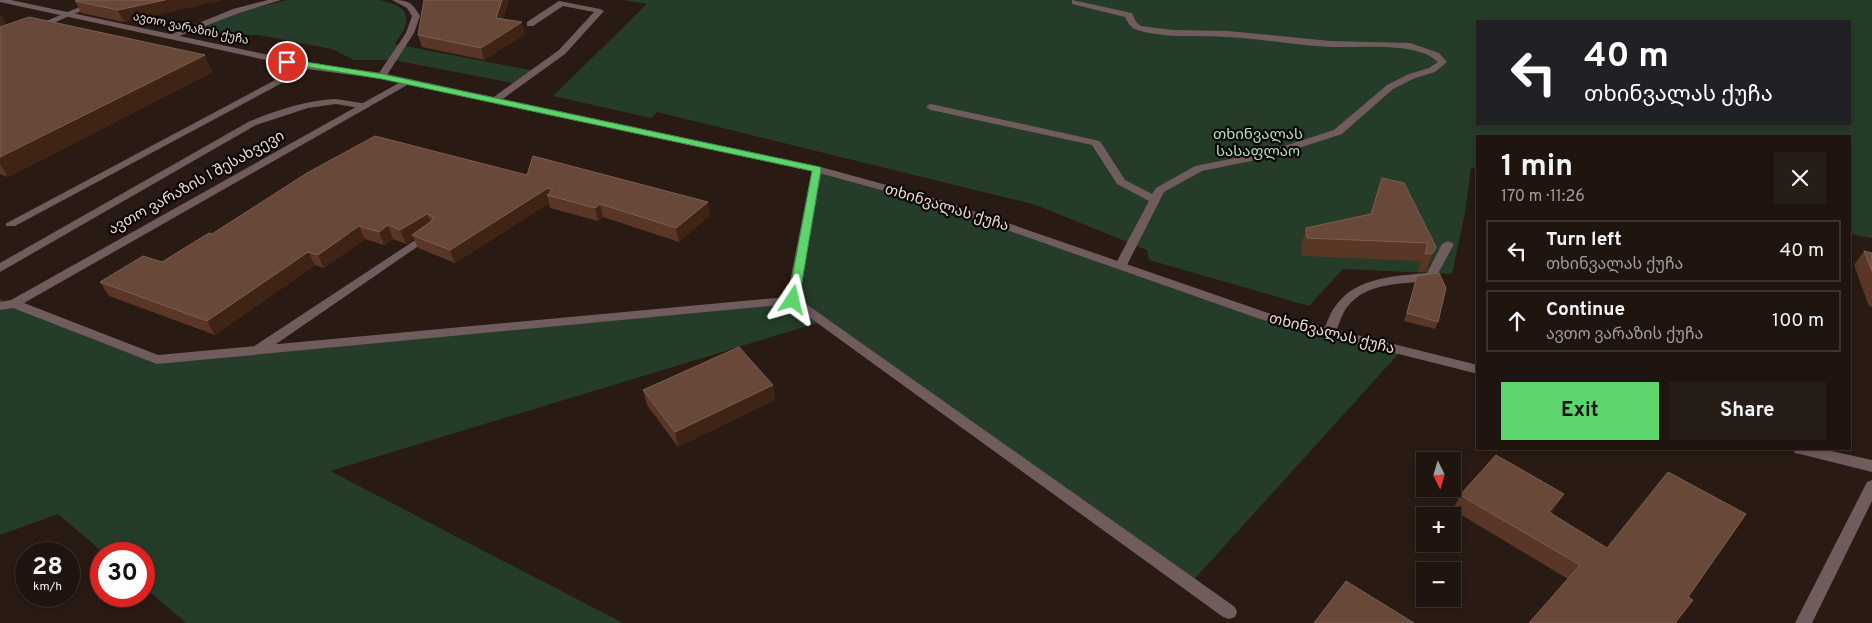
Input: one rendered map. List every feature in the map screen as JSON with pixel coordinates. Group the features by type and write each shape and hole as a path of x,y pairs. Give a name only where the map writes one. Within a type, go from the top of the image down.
{"street":[{"name":"ავთო ვარაზის ქუჩა","path":"0,0 307,66 382,76 406,82"},
{"path":"26,32 103,0"},
{"path":"171,36 236,11 278,0"},
{"path":"382,76 410,33 416,16 410,6 396,0"},
{"path":"1075,2 1129,15 1132,23 1138,28 1330,44 1410,46 1436,55 1443,62 1432,70 1412,76 1390,87 1338,132 1267,155 1199,168 1160,190 1121,265"},
{"path":"494,101 562,52 600,11 562,3 530,24"},
{"path":"11,224 307,66"},
{"name":"თხინვალას ქუჩა","path":"406,82 817,169 937,202 1264,316 1476,369"},
{"name":"ავთო ვარაზის I შესახვევი","path":"0,306 14,304 406,82"},
{"path":"0,268 253,124 285,110 317,103 354,102 365,106"},
{"path":"931,107 1096,143 1121,182 1155,200"},
{"path":"793,300 817,169"},
{"path":"258,350 431,232"},
{"path":"1328,332 1343,304 1364,287 1388,280 1431,276 1448,244"},
{"path":"14,304 157,360 793,300 1230,612"},
{"path":"1804,450 1872,466"},
{"path":"1803,623 1872,486"}],"green space":[{"path":"288,0 379,0 390,3 404,11 406,15 405,27 395,44 535,71 518,84 393,60 354,60 332,49 258,35 213,35 204,32 203,28 205,25 237,12"},
{"name":"თხინვალას სასაფლაო","path":"622,0 1872,0 1872,238 1851,234 1851,135 1476,135 1476,169 1471,168 1465,213 1452,274 1343,269 1309,306 1149,260 1147,250 1036,205 657,112 651,118 553,96 647,4"},
{"path":"817,169 937,202 1263,316 1401,351 1190,584 824,321 330,471 623,623 186,623 155,596 155,542 91,542 58,514 0,535 0,299 157,360 793,300"}],"building":[{"path":"165,0 118,10 75,1"},
{"path":"424,0 502,0 496,18 522,22 481,48 418,35"},
{"path":"29,17 205,55 0,157 0,27"},
{"path":"375,136 527,175 533,156 708,202 676,228 600,204 595,208 547,195 553,190 548,188 450,250 412,235 433,220 433,217 427,214 400,230 388,225 379,232 359,226 318,255 308,252 207,321 100,282 143,256 162,262 209,233 212,234 307,173"},
{"path":"1382,178 1404,183 1436,247 1433,253 1425,254 1428,243 1307,238 1306,228 1371,214"},
{"path":"1864,251 1872,253 1872,271"},
{"path":"1439,273 1446,288 1438,322 1407,313 1417,276"},
{"path":"739,347 773,385 675,432 643,390"},
{"path":"1496,455 1564,494 1549,512 1607,548 1668,472 1746,514 1688,597 1693,600 1675,623 1529,623 1580,565 1461,494"},
{"path":"1346,581 1414,623 1314,623"}],"route":[{"path":"287,62 382,76 817,169 793,300"}]}
